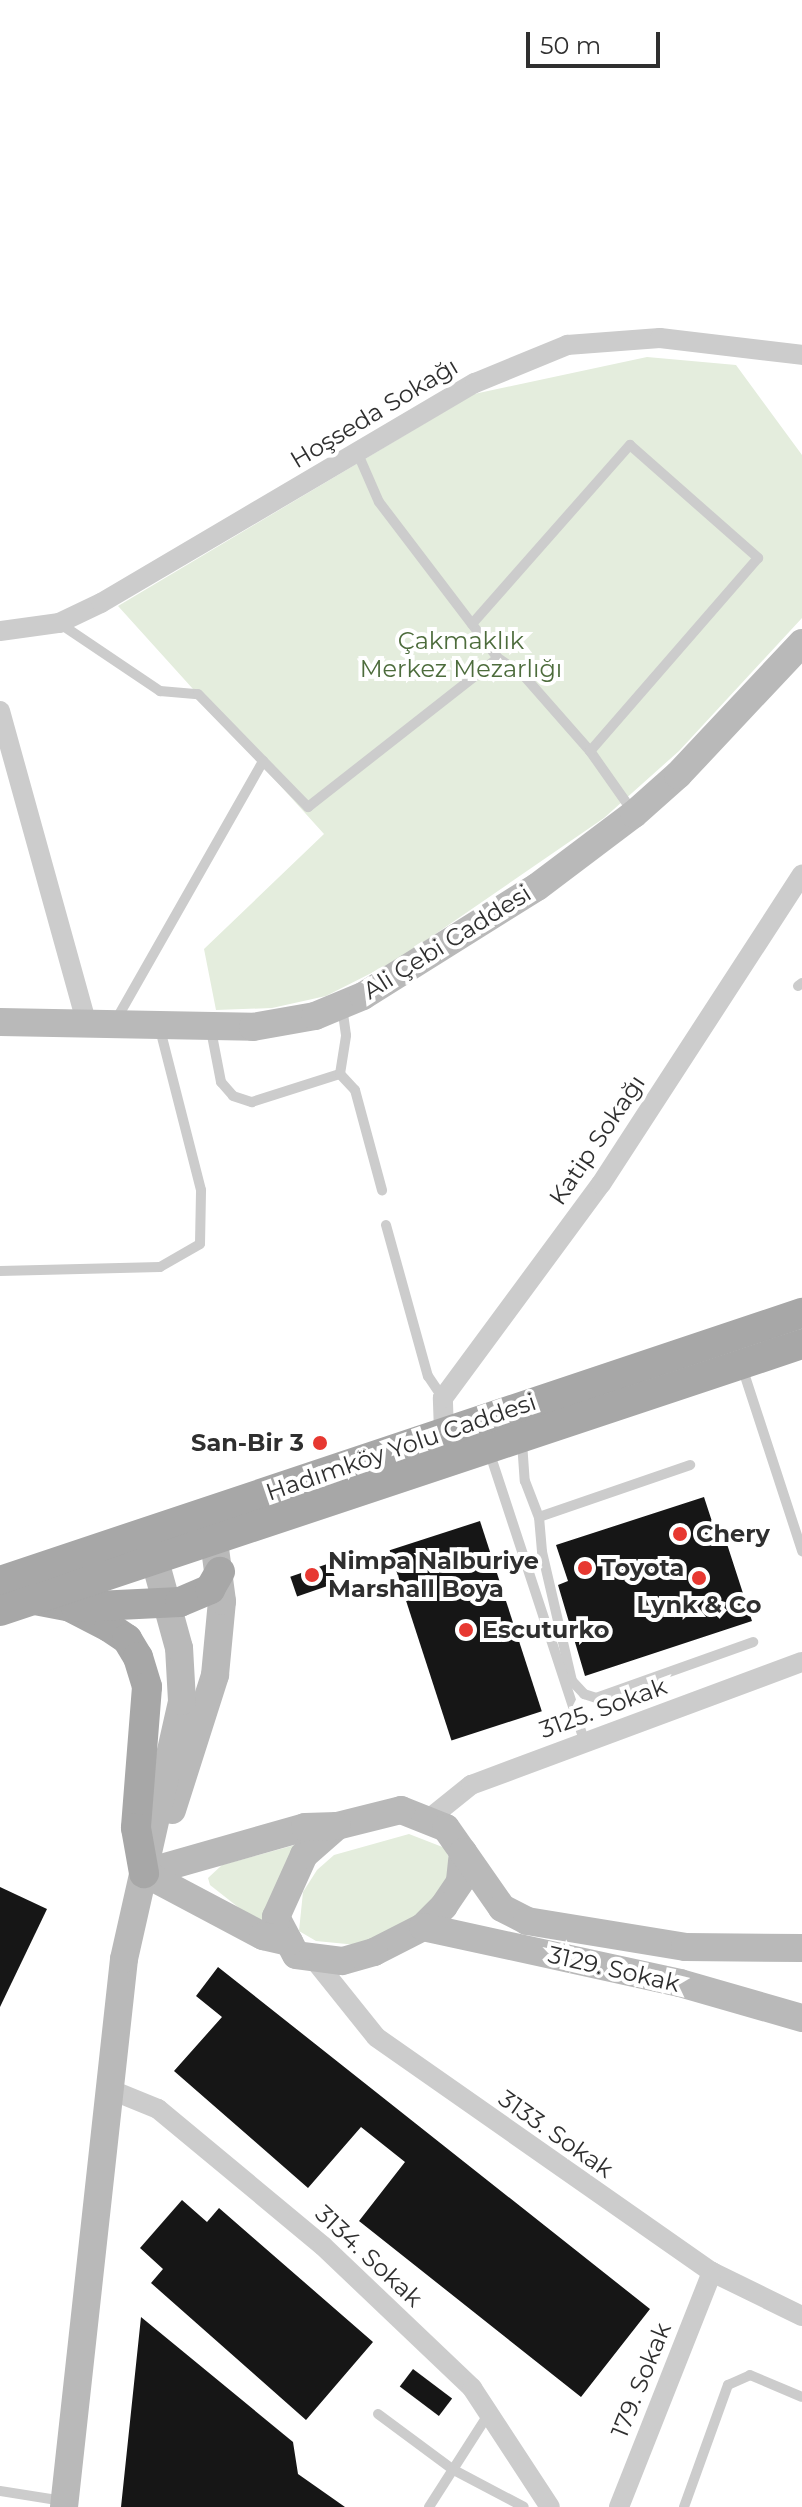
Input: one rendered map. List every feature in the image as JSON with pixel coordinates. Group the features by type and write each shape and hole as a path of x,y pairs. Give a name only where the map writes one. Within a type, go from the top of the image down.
{"main road":[{"name":"Hadımköy Yolu Caddesi","path":"0,1581 802,1313"},
{"name":"Hadımköy Yolu Caddesi","path":"0,1611 802,1344"},
{"path":"155,1561 163,1536 186,1518 214,1541"},
{"path":"33,1600 70,1607 165,1604 201,1595 220,1572"},
{"path":"70,1607 127,1639 144,1673 147,1712 136,1828 144,1873"}],"street":[{"name":"Hoşseda Sokağı","path":"0,631 59,623 358,454 475,383 567,345 660,338 802,355"},
{"name":"Ali Çebi Caddesi","path":"0,1022 253,1027 315,1016 341,1005 537,887 634,814 678,775 802,643"},
{"path":"0,711 100,1023"},
{"name":"Katip Sokağı","path":"443,1398 601,1184 802,874"},
{"path":"443,1398 444,1432"},
{"path":"144,1873 198,1739 213,1685 220,1639 220,1572 214,1541"},
{"path":"61,2505 124,1959 144,1873 151,1819 182,1701 179,1648 155,1561"},
{"name":"3125. Sokak","path":"430,1818 471,1785 802,1662"},
{"path":"144,1873 305,1827 337,1826 401,1810 430,1818 447,1829 502,1908 527,1921 685,1947 802,1948"},
{"path":"300,1949 276,1917 287,1883 304,1855 337,1826"},
{"path":"144,1873 263,1936 342,1961 374,1952 423,1927 460,1882 463,1852"},
{"name":"3129. Sokak","path":"423,1927 680,1983 802,2018"},
{"path":"757,1950 802,1932"},
{"name":"3133. Sokak","path":"300,1949 376,2037 712,2272 802,2316"},
{"name":"3134. Sokak","path":"109,2089 158,2109 323,2246 472,2388 550,2507"},
{"name":"179. Sokak","path":"619,2507 712,2272"}],"lane":[{"path":"472,624 630,445 758,558 590,751"},
{"path":"358,454 379,502 498,658 525,677 590,751 634,814"},
{"path":"59,623 160,691 198,694 308,807 498,658"},
{"path":"100,1023 263,761"},
{"path":"340,1074 346,1035 341,1005"},
{"path":"0,1271 160,1267 200,1244 201,1190 159,1027"},
{"path":"210,1028 221,1082 233,1096 252,1102 340,1074"},
{"path":"340,1074 355,1090 382,1190"},
{"path":"386,1225 428,1376 443,1398"},
{"path":"741,1364 802,1551"},
{"path":"521,1437 525,1481 539,1517 542,1552 572,1681 584,1694 596,1698 753,1642"},
{"path":"488,1449 585,1743"},
{"path":"539,1517 690,1465"},
{"path":"684,2507 728,2385 750,2375 802,2397"},
{"path":"429,2507 489,2413"},
{"path":"378,2414 452,2469 524,2507"},
{"path":"0,2491 61,2505"}],"green space":[{"name":"Çakmaklık Merkez Mezarlığı","path":"647,357 736,365 802,455 802,618 679,751 604,818 399,959 326,996 272,1008 216,1010 204,949 324,834 118,606 474,394"},
{"path":"409,1834 445,1848 452,1866 451,1877 420,1918 357,1945 316,1941 299,1931 303,1892 317,1870 334,1855"},
{"path":"306,1842 266,1929 210,1885 208,1878 222,1865"}],"building":[{"path":"704,1497 720,1546 727,1544 752,1621 585,1676 558,1585 568,1581 556,1545"},
{"name":"Escuturko","path":"480,1521 542,1711 451,1741 390,1550"},
{"path":"330,1563 337,1583 297,1597 290,1577"},
{"path":"0,1887 47,1909 0,2007"},
{"path":"218,1967 650,2309 581,2397 359,2221 405,2162 361,2127 308,2188 174,2071 222,2017 196,1996"},
{"path":"182,2200 207,2222 219,2208 373,2342 306,2420 151,2283 163,2269 140,2248"},
{"path":"141,2317 293,2442 298,2474 345,2507 121,2507"},
{"path":"413,2369 452,2398 439,2416 400,2387"}],"place":[{"name":"San-Bir 3","path":"320,1443"},
{"name":"Chery","path":"680,1534"},
{"name":"Toyota","path":"585,1568"},
{"name":"Nimpa Nalburiye Marshall Boya","path":"312,1575"},
{"name":"Lynk & Co","path":"699,1578"},
{"name":"Escuturko","path":"466,1630"}]}
